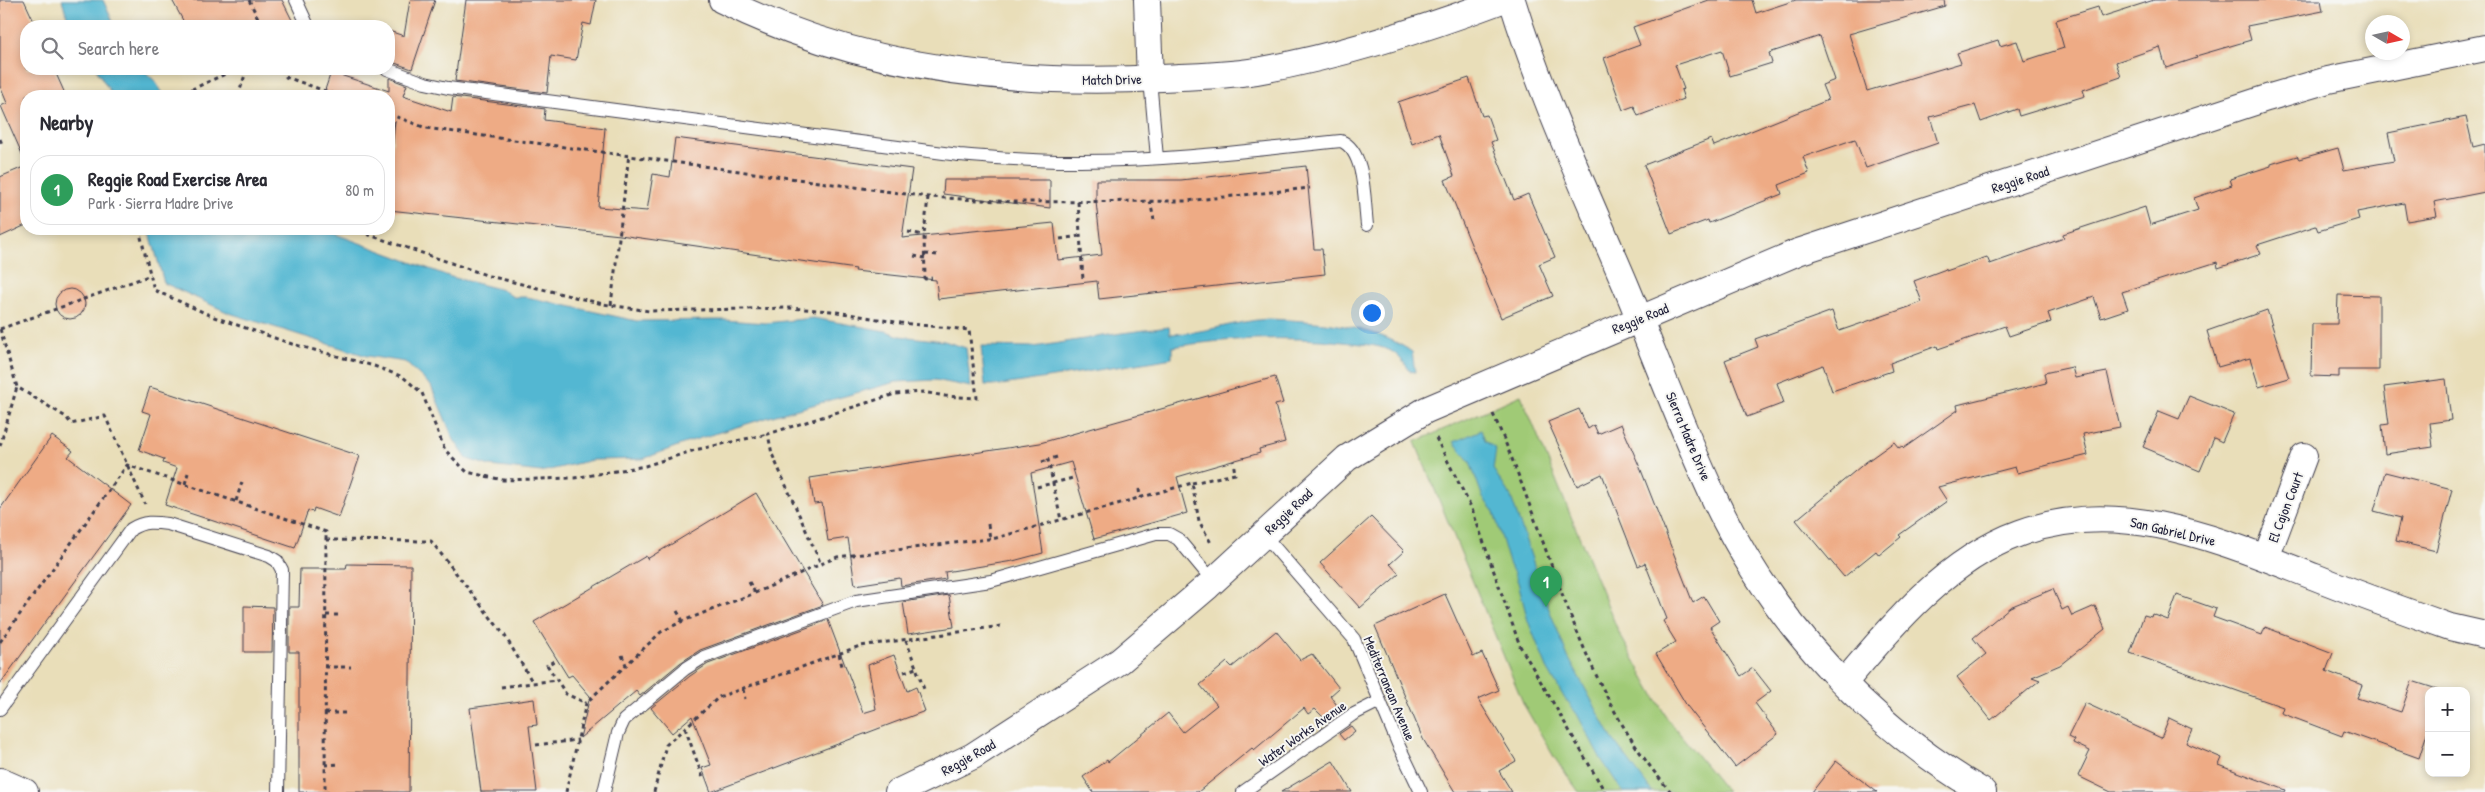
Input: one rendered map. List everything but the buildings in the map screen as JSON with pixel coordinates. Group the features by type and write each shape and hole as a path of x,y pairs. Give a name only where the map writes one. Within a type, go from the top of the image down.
{"street":[{"name":"Match Drive","path":"722,0 787,29 890,58 943,68 1059,79 1150,79 1260,70 1312,59 1466,13 1502,0"},
{"path":"1148,0 1150,79"},
{"name":"Sierra Madre Drive","path":"1512,0 1550,104 1640,319 1718,505 1743,551 1786,618 1844,683 1871,710 1917,748 1983,792"},
{"name":"Reggie Road","path":"898,792 973,756 1120,661 1213,581 1347,458 1384,433 1426,410 1798,252 2267,98 2328,80 2485,48"},
{"name":"El Cajon Court","path":"2266,558 2304,456"},
{"name":"San Gabriel Drive","path":"1844,683 1876,644 1922,598 1953,572 1988,548 2020,533 2060,523 2098,519 2140,520 2186,531 2266,558 2450,627 2485,635"},
{"path":"0,781 25,792"}],"lane":[{"path":"296,0 305,20"},
{"path":"395,72 425,83 448,88 959,155 1081,162 1201,156 1341,142 1349,144 1356,156 1362,176 1367,225"},
{"path":"1150,79 1157,158"},
{"path":"0,709 131,529 140,524 153,522 168,524 269,556 277,561 282,570 278,792"},
{"path":"604,792 618,733 624,720 685,669 704,657 825,610 856,601 991,581 1156,534 1169,534 1178,539 1213,581"},
{"name":"Mediterranean Avenue","path":"1263,534 1354,639 1421,792"},
{"name":"Water Works Avenue","path":"1243,792 1352,715 1380,701"}],"path":[{"path":"249,0 259,20"},
{"path":"191,90 223,75"},
{"path":"240,90 245,75"},
{"path":"285,75 322,90"},
{"path":"395,116 426,128 629,154 928,197 1014,202 1186,201 1310,188"},
{"path":"0,139 2,144 0,145"},
{"path":"611,305 629,154"},
{"path":"928,197 924,235 925,279 932,278"},
{"path":"1150,201 1154,220"},
{"path":"1078,202 1083,280"},
{"path":"908,232 924,235"},
{"path":"141,235 154,290 214,318 292,344 374,366 403,377 422,393 445,450 467,472 503,480 574,478 645,466 695,450 768,434 895,394 923,392 945,396 977,398 972,338 969,330 901,323 831,311 790,308 649,310 611,305 488,276 369,235"},
{"path":"1060,239 1080,236"},
{"path":"914,256 938,255"},
{"path":"0,446 17,387 0,329 151,275"},
{"path":"17,387 66,417 71,424 105,416 153,522"},
{"path":"1493,414 1600,686 1654,773 1671,792"},
{"path":"768,434 772,454 821,564"},
{"path":"1436,438 1472,509 1520,646 1605,792"},
{"path":"1042,462 1057,457"},
{"path":"1048,460 1061,520"},
{"path":"1192,483 1235,474 1233,461"},
{"path":"0,642 127,465"},
{"path":"185,484 188,473"},
{"path":"1037,487 1073,478"},
{"path":"236,501 242,482"},
{"path":"1139,489 1140,498"},
{"path":"988,524 990,539"},
{"path":"326,540 431,541 505,636 533,683"},
{"path":"749,582 755,593"},
{"path":"678,611 683,621"},
{"path":"326,615 339,615"},
{"path":"654,792 666,744 719,697 860,646 1001,626"},
{"path":"906,640 925,692"},
{"path":"839,654 842,666"},
{"path":"622,655 626,665"},
{"path":"554,660 547,665 566,694 586,703"},
{"path":"326,667 351,667"},
{"path":"904,672 916,668"},
{"path":"500,687 557,680"},
{"path":"743,688 745,699"},
{"path":"325,713 349,712"},
{"path":"685,728 703,778"},
{"path":"536,745 578,740"},
{"path":"325,765 340,764"}],"green space":[{"path":"1521,395 1619,633 1667,718 1727,792 1579,792 1554,757 1524,705 1415,442"}],"water":[{"path":"62,0 103,0 112,20 68,20"},
{"path":"100,75 148,75 161,90 109,90"},
{"path":"151,235 338,235 451,277 503,290 513,297 527,297 637,321 724,320 766,323 813,318 886,331 900,336 944,341 966,348 971,387 935,380 896,382 776,415 694,440 643,459 592,460 541,472 490,466 467,459 454,440 431,386 405,362 367,356 229,313 164,283"},
{"path":"1268,319 1324,323 1380,335 1412,352 1415,372 1410,371 1401,359 1392,352 1378,346 1321,340 1257,339 1172,347 1172,358 1002,385 985,385 981,346 1034,347 1169,327 1170,334 1207,330"},
{"path":"1481,430 1485,441 1496,449 1493,469 1511,497 1549,609 1568,657 1612,738 1652,792 1623,792 1601,759 1577,714 1565,699 1547,668 1528,621 1518,582 1509,563 1494,512 1483,498 1470,462 1454,442"}],"place":[{"name":"Reggie Road Exercise Area","path":"1546,607"}]}
